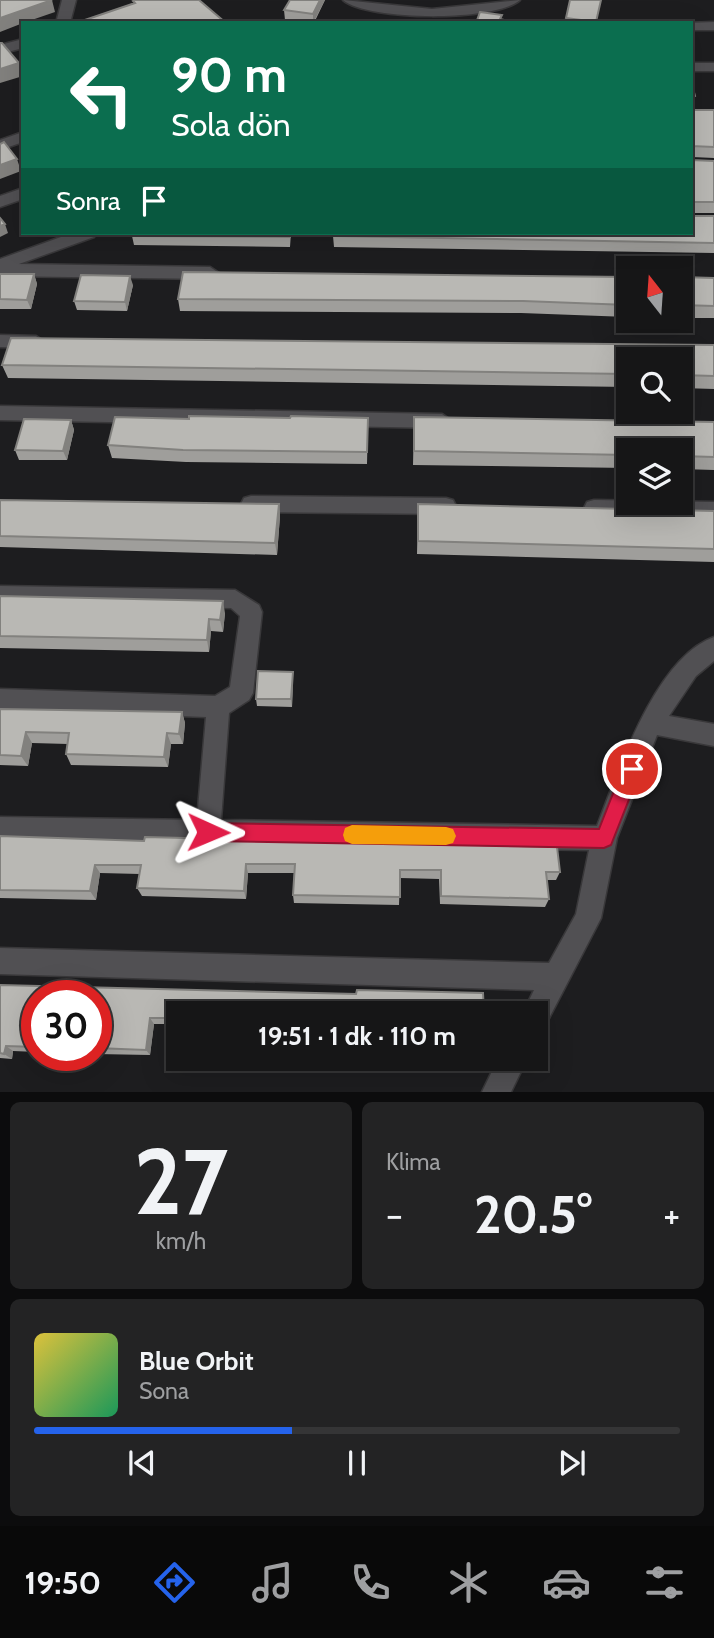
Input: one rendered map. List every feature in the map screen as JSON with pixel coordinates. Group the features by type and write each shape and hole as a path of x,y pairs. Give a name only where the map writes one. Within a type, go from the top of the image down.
{"street":[{"path":"63,21 69,0"},
{"path":"350,0 387,11 443,14 513,0"},
{"path":"693,26 714,26"},
{"path":"0,50 21,44"},
{"path":"693,67 714,67"},
{"path":"0,145 21,138"},
{"path":"0,202 21,194"},
{"path":"0,268 83,235"},
{"path":"0,268 223,274"},
{"path":"0,341 55,342"},
{"path":"0,413 467,422"},
{"path":"233,504 467,507"},
{"path":"577,508 714,510"},
{"path":"0,595 235,599 251,612 241,693 218,707 0,699"},
{"path":"542,1001 588,918 604,838 650,723 688,669 714,647"},
{"path":"208,832 218,707"},
{"path":"650,723 714,735"},
{"path":"0,829 604,838"},
{"path":"0,961 554,977"},
{"path":"496,1092 507,1071"}],"building":[{"path":"0,0 52,0 0,18"},
{"path":"199,0 224,21 82,21 135,3 133,1"},
{"path":"290,0 320,0 313,14 284,10"},
{"path":"570,0 601,0 596,21 566,18"},
{"path":"480,12 502,15 500,19 508,21 477,21"},
{"path":"2,43 19,63 0,69"},
{"path":"693,110 714,110 714,147 693,146"},
{"path":"4,142 17,159 0,165 0,144"},
{"path":"693,160 714,161 714,202 693,202"},
{"path":"693,216 714,216 714,243 333,236 693,235"},
{"path":"290,235 290,237 132,236"},
{"path":"183,272 616,277 616,305 523,301 178,299"},
{"path":"0,274 34,274 27,300 0,299"},
{"path":"81,275 130,276 125,302 74,301"},
{"path":"693,277 714,278 714,306 693,305"},
{"path":"11,338 714,345 714,376 693,375 693,347 616,347 616,374 2,365"},
{"path":"189,416 368,418 367,452 183,450 108,445 115,417 189,419"},
{"path":"414,417 616,420 616,424 714,422 714,457 693,456 693,438 616,438 616,455 414,451"},
{"path":"24,419 71,420 63,451 15,450"},
{"path":"0,500 279,504 275,543 0,536"},
{"path":"418,504 616,509 616,515 693,515 693,511 714,511 714,549 418,541"},
{"path":"0,596 223,601 220,620 209,619 207,640 0,636"},
{"path":"258,671 293,672 291,699 256,699"},
{"path":"0,709 182,712 179,734 167,733 164,757 66,754 69,733 26,732 21,756 0,755"},
{"path":"0,836 144,841 145,837 557,847 560,872 546,872 549,899 441,896 441,870 400,870 400,897 293,895 295,864 246,864 244,891 137,888 141,865 95,865 90,891 0,890"},
{"path":"0,985 21,986 21,1046 6,1046 4,1054 0,1053"},
{"path":"112,988 356,994 357,990 483,993 483,1001 166,1001 166,1018 150,1018 146,1050 112,1049"}],"slow traffic":[{"path":"352,835 446,836"}],"route":[{"path":"208,832 604,838 632,769"}]}
